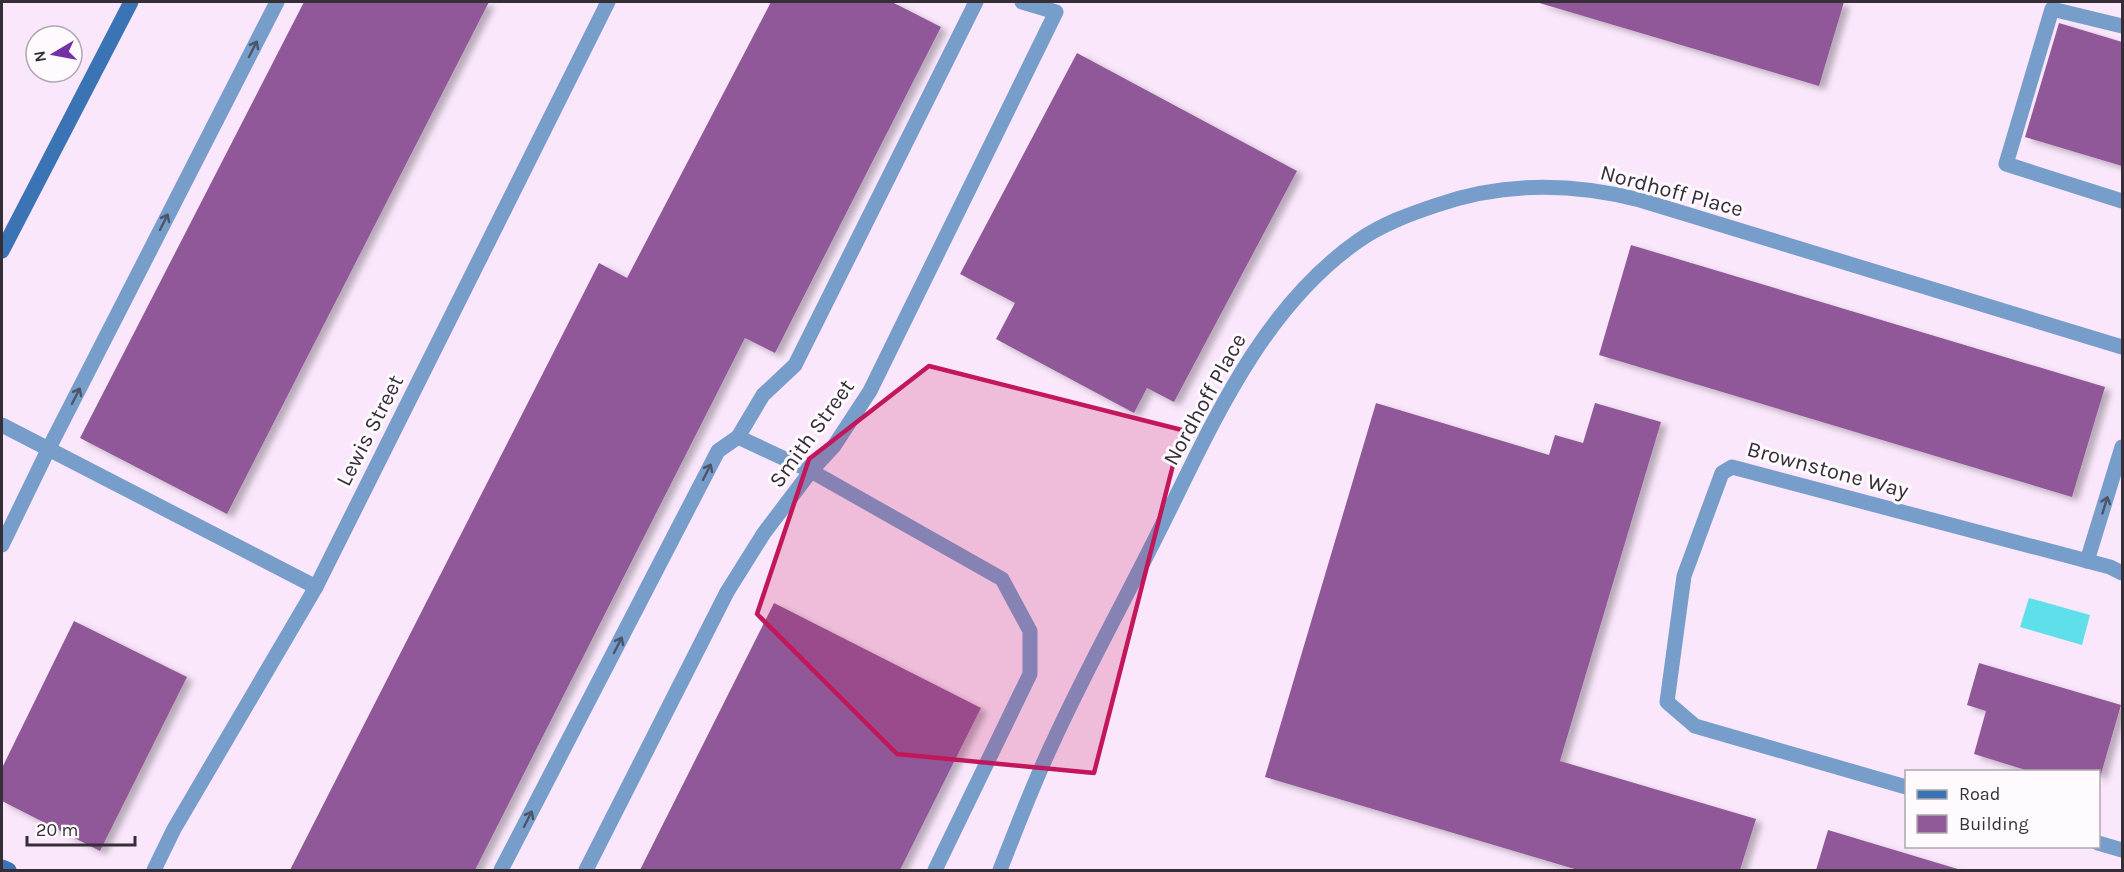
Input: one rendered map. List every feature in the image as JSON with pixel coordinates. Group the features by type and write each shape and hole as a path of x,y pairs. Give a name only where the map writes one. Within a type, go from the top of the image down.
{"street":[{"path":"2,251 132,2"},
{"path":"2,545 49,448 277,2"},
{"name":"Lewis Street","path":"154,870 174,829 316,587 608,2"},
{"path":"501,870 718,451 738,437 763,395 795,365 976,2"},
{"name":"Smith Street","path":"586,870 728,592 764,533 811,471 834,446 870,391 1056,12 1022,2"},
{"path":"2122,26 2052,9 2006,164 2122,201"},
{"name":"Nordhoff Place","path":"1000,870 1052,742 1233,385 1271,329 1313,279 1359,240 1387,224 1479,192 1545,187 1606,192 1640,200 2122,347"},
{"path":"2,424 316,587"},
{"path":"738,437 811,471 1002,579 1030,631 1030,674 935,870"},
{"path":"2087,561 2122,447"},
{"name":"Brownstone Way","path":"1905,787 1695,726 1667,702 1684,576 1722,473 1732,467 2110,567 2122,573"},
{"path":"2100,844 2122,850"},
{"path":"2,867 9,870"}],"highlighted area":[{"path":"929,366 1182,430 1094,773 897,754 757,614 809,459"}],"water":[{"path":"2029,598 2090,615 2082,645 2020,627"}],"building":[{"path":"304,2 489,2 227,514 80,438"},
{"path":"771,2 892,2 941,27 775,353 745,338 475,870 290,870 599,263 627,278"},
{"path":"1536,2 1844,2 1819,86"},
{"path":"2059,23 2122,42 2122,166 2025,137"},
{"path":"1077,53 1297,171 1174,402 1147,388 1134,413 996,339 1015,303 960,274"},
{"path":"1631,245 2105,387 2072,497 1599,355"},
{"path":"1376,403 1549,455 1555,435 1583,443 1595,403 1661,422 1560,761 1756,819 1740,870 1578,870 1265,777"},
{"path":"774,603 981,708 900,870 640,870"},
{"path":"74,621 187,677 100,851 2,801 2,768"},
{"path":"1979,663 2121,705 2100,778 2100,770 2026,770 1974,754 1986,711 1967,705"},
{"path":"1828,830 1961,870 1816,870"}]}
